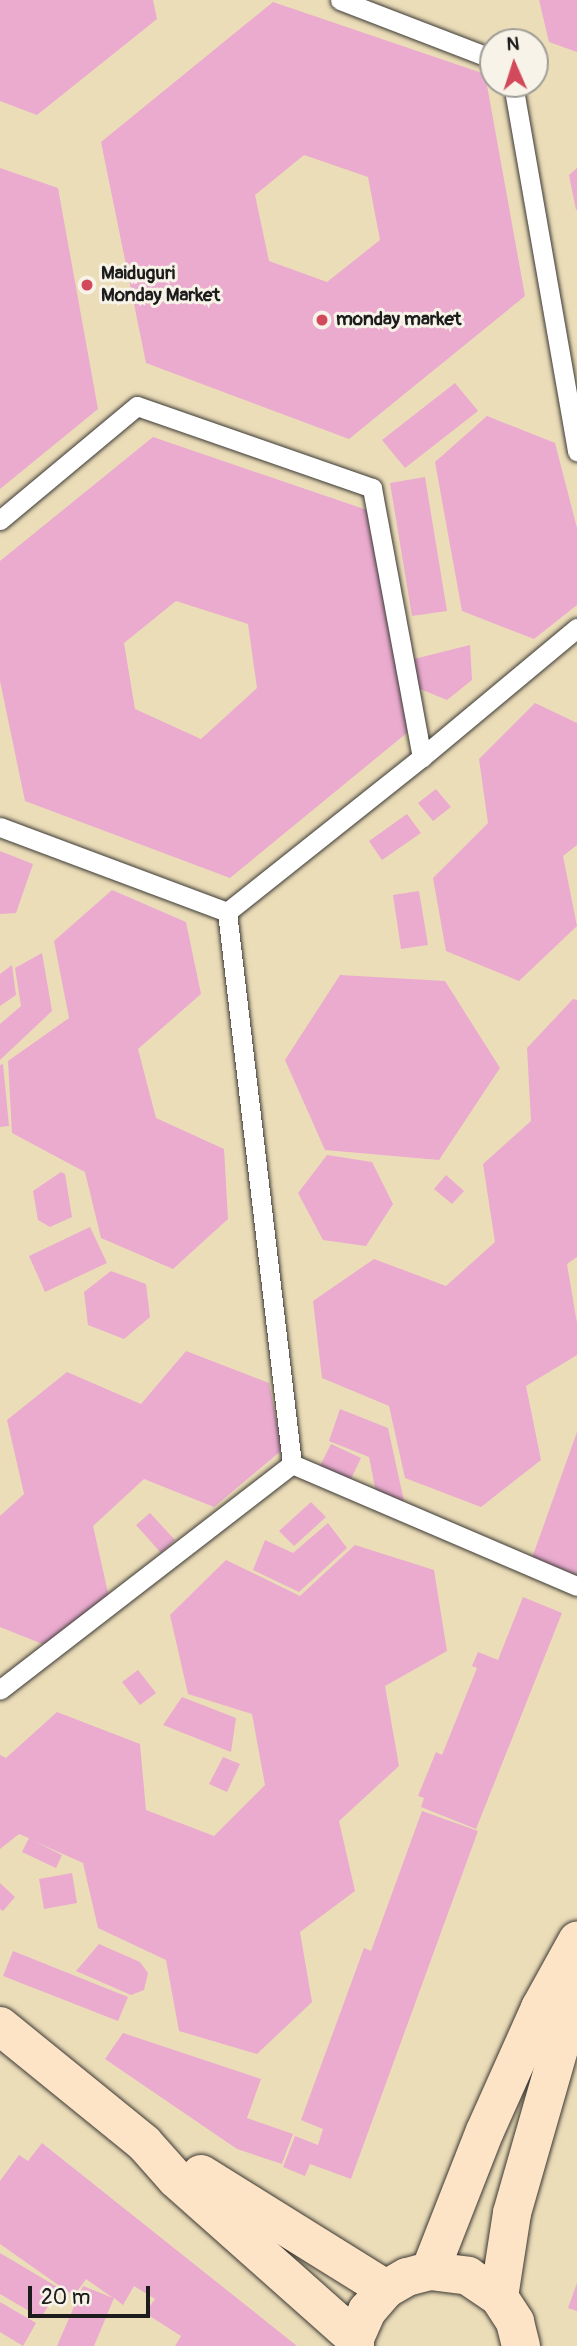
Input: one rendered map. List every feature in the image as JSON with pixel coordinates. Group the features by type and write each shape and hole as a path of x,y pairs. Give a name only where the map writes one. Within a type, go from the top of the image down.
{"main road":[{"path":"430,2272 485,2131 540,2008 577,1941"},
{"path":"499,2297 512,2213 577,1987"},
{"path":"0,2026 144,2143 177,2179 355,2342 367,2311 386,2289 407,2277 430,2272 468,2276 499,2297 515,2322 521,2346"},
{"path":"144,2143 186,2164 386,2289"}],"lane":[{"path":"340,0 479,54"},
{"path":"515,98 577,451"},
{"path":"0,520 137,406 372,488 422,757"},
{"path":"227,912 422,757 577,628"},
{"path":"0,827 227,912"},
{"path":"227,912 292,1464"},
{"path":"292,1464 577,1586"},
{"path":"0,1690 292,1464"}],"building":[{"path":"0,0 153,0 157,19 37,115 0,101"},
{"path":"539,0 577,0 577,52 549,42 549,28 546,28"},
{"path":"273,2 479,72 479,98 489,98 525,296 349,439 146,363 101,142","holes":["304,155 368,177 380,240 327,282 269,261 255,195"]},
{"path":"0,168 58,188 98,409 0,489"},
{"path":"577,168 577,210 576,210 569,175"},
{"path":"455,383 478,411 405,468 382,440"},
{"path":"487,416 555,443 577,528 577,605 534,639 462,611 435,462"},
{"path":"153,437 367,510 408,732 230,878 25,801 0,681 0,561","holes":["176,601 248,624 257,688 201,739 135,709 124,643"]},
{"path":"425,477 447,611 412,616 390,483"},
{"path":"470,645 472,680 447,700 415,687 414,659"},
{"path":"535,703 577,723 577,845 563,856 577,926 519,981 446,951 433,878 488,823 479,759"},
{"path":"436,789 451,807 433,821 418,803"},
{"path":"407,814 421,833 382,860 369,841"},
{"path":"0,851 33,864 16,913 0,914"},
{"path":"112,890 186,922 201,994 138,1049 156,1118 224,1149 228,1219 173,1269 101,1238 85,1172 12,1133 8,1061 69,1018 54,941"},
{"path":"419,891 428,945 401,949 393,895"},
{"path":"42,953 52,1011 0,1060 0,1024 21,1006 15,968"},
{"path":"12,965 16,995 0,1006 0,974"},
{"path":"340,975 445,981 500,1068 439,1160 325,1150 285,1060"},
{"path":"573,999 577,1000 577,1257 567,1264 577,1323 577,1355 526,1386 541,1460 481,1507 405,1478 389,1406 322,1378 313,1301 374,1259 446,1286 495,1242 483,1164 531,1121 527,1048"},
{"path":"3,1064 9,1126 0,1127 0,1065"},
{"path":"327,1155 372,1162 393,1204 366,1246 323,1240 298,1193"},
{"path":"61,1172 65,1174 72,1217 50,1227 38,1220 33,1191"},
{"path":"446,1175 464,1191 452,1204 434,1189"},
{"path":"90,1227 107,1263 45,1292 29,1256"},
{"path":"111,1271 146,1284 150,1317 124,1339 88,1325 84,1292"},
{"path":"186,1351 269,1383 282,1450 214,1507 144,1479 93,1526 109,1597 45,1645 0,1627 0,1516 24,1494 7,1420 67,1372 141,1404"},
{"path":"340,1409 388,1428 404,1501 377,1497 369,1457 329,1441"},
{"path":"577,1432 577,1575 532,1558"},
{"path":"331,1444 361,1458 350,1481 320,1466"},
{"path":"311,1502 326,1517 294,1546 279,1531"},
{"path":"150,1513 175,1540 161,1553 136,1525"},
{"path":"328,1523 347,1548 299,1592 253,1570 265,1540 293,1553"},
{"path":"355,1545 434,1570 447,1651 385,1686 399,1766 339,1821 355,1891 300,1932 312,2002 257,2054 179,2031 166,1960 98,1928 83,1863 34,1841 62,1855 56,1868 22,1852 29,1838 19,1834 0,1849 0,1755 6,1758 57,1712 140,1744 146,1810 214,1836 265,1785 252,1714 188,1694 170,1615 226,1560 300,1596"},
{"path":"523,1597 562,1613 476,1829 421,1807 424,1798 418,1796 436,1752 442,1755 477,1668 472,1666 478,1652 498,1660"},
{"path":"138,1670 156,1693 140,1705 122,1682"},
{"path":"182,1697 236,1718 231,1752 163,1725"},
{"path":"223,1757 240,1764 227,1792 209,1784"},
{"path":"422,1811 478,1831 351,2179 310,2164 305,2176 283,2167 295,2136 318,2145 323,2129 301,2120 364,1948 371,1951"},
{"path":"72,1873 77,1903 44,1909 39,1879"},
{"path":"0,1883 15,1897 3,1911 0,1909"},
{"path":"99,1944 140,1962 148,1973 144,1990 131,1995 76,1971"},
{"path":"13,1951 128,1997 118,2021 3,1976"},
{"path":"123,2033 261,2079 247,2118 293,2134 282,2164 237,2149 105,2059"},
{"path":"42,2143 297,2346 175,2346 181,2336 145,2313 155,2299 134,2286 123,2305 114,2298 94,2346 57,2346 83,2286 113,2298 86,2279 74,2296 0,2244 0,2181 19,2155 28,2161"},
{"path":"0,2253 59,2288 41,2318 0,2294"},
{"path":"577,2283 577,2311 568,2308"},
{"path":"0,2302 36,2323 23,2346 0,2332"}],"place":[{"name":"Maiduguri Monday Market","path":"87,285"},
{"name":"monday market","path":"322,320"}]}
